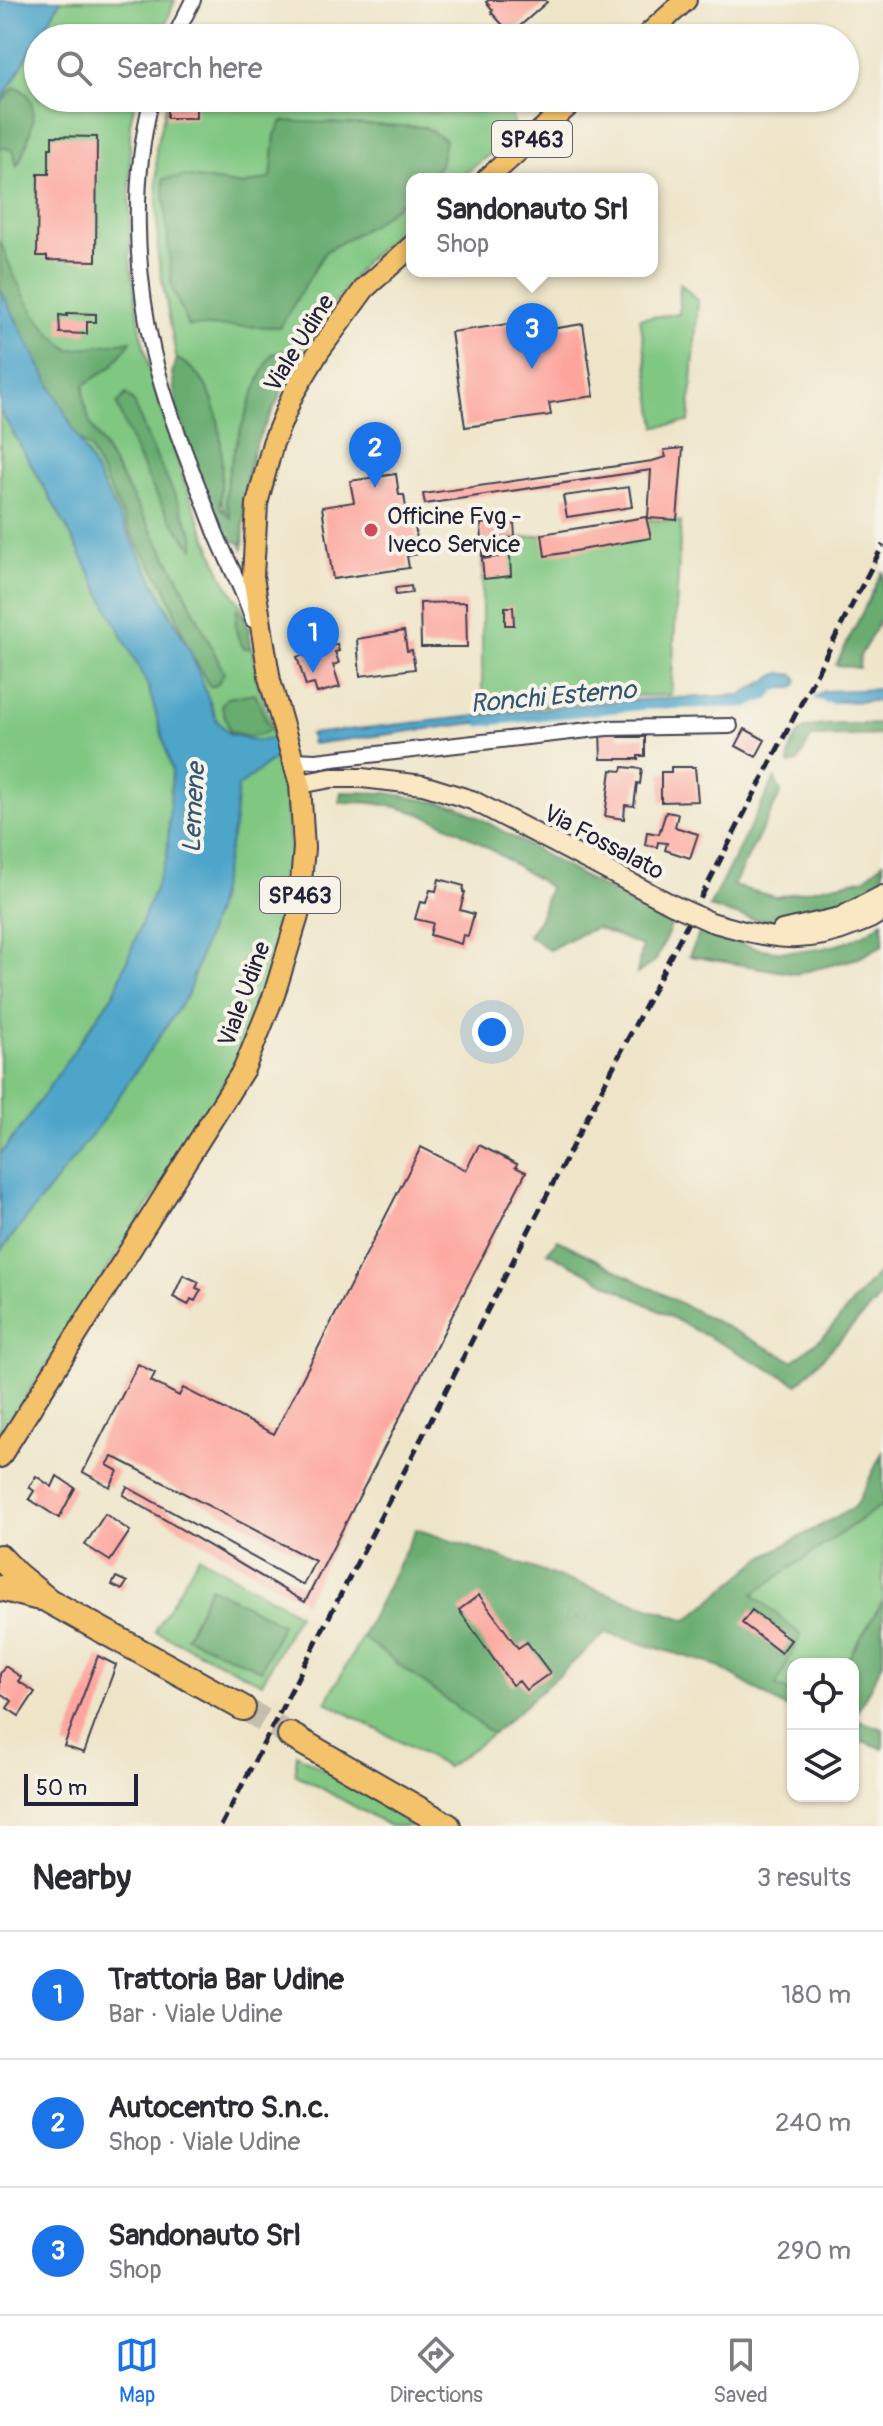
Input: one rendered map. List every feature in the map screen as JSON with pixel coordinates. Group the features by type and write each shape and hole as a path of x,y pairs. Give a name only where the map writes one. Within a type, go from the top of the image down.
{"highway":[{"path":"0,1557 49,1601 243,1708"},
{"path":"2,1589 49,1601"},
{"path":"290,1735 446,1826"}],"main road":[{"path":"659,24 686,0"},
{"name":"SP463","path":"494,173 561,112"},
{"name":"Viale Udine","path":"0,1457 244,1069 274,995 298,916 304,848 300,784 263,651 253,576 257,504 273,443 293,394 319,351 365,288 406,251"}],"street":[{"path":"181,24 193,0"},
{"path":"150,112 141,160 139,211 140,262 153,351 174,421 217,535 243,592 263,651"},
{"path":"295,760 316,761 606,728 730,726"},
{"name":"Via Fossalato","path":"300,784 331,778 362,778 423,785 472,800 673,905 711,922 783,940 842,930 877,916 883,910"},
{"path":"756,934 840,917 883,895"}],"green space":[{"path":"0,0 175,0 166,24 24,24 24,112 133,112 130,123 130,260 142,338 185,484 223,578 245,612 259,686 276,737 286,796 290,854 286,904 264,988 240,1051 209,1110 0,1438"},
{"path":"15,87 24,92 24,112 33,112 30,134 17,166 13,150 0,147 0,103"},
{"path":"165,112 511,112 515,130 509,139 466,173 406,173 406,224 365,262 310,336 255,445 245,494 243,550 209,475 185,405 158,257 156,148"},
{"path":"282,121 425,127 445,140 440,165 433,173 406,173 406,199 373,224 325,252 280,327 188,326 172,287 163,179 183,176 243,185 271,178 275,135"},
{"path":"0,240 27,301 46,328 70,350 131,341 111,367 84,385 84,400 90,423 177,575 224,673 217,685 210,687 188,648 166,588 132,535 90,449 76,436 0,295"},
{"path":"680,283 698,301 689,422 656,427 640,318 679,314"},
{"path":"285,351 288,361 284,385 248,468 243,544 231,540 213,515 176,406 172,373 177,359 194,370 214,404 221,445 220,507 231,518 226,502 226,486 242,426 272,354"},
{"path":"126,394 134,402 194,536 194,549 159,500 140,461 117,404"},
{"path":"652,520 681,522 671,695 628,696 482,713 482,543"},
{"path":"883,571 883,615 860,656 859,668 836,665"},
{"path":"237,608 248,626 250,648 244,648 237,634"},
{"path":"255,693 270,730 251,736 230,731 221,705 227,698"},
{"path":"883,724 883,735 811,737 798,762 789,764 794,741 805,729 828,725"},
{"path":"775,778 781,793 733,886 776,897 866,878 883,862 883,884 820,912 786,920 752,919 709,907"},
{"path":"341,792 387,793 458,806 671,926 656,960 637,974 642,946 597,928 549,950 528,935 540,918 549,887 476,840 424,815 397,807 339,803"},
{"path":"883,921 883,945 859,958 796,974 689,956 701,930 765,950 800,951 854,939"},
{"path":"558,1240 793,1361 827,1333 883,1267 883,1294 798,1384 547,1252"},
{"path":"883,1451 883,1504 753,1594 801,1635 787,1658 776,1686 787,1691 787,1708 715,1665 606,1633 493,1734 362,1637 416,1529 687,1620 763,1557 856,1506"},
{"path":"883,1504 883,1601 849,1658 787,1658 787,1691 776,1687 753,1594"},
{"path":"199,1556 298,1614 262,1683 155,1631"},
{"path":"210,1587 282,1624 261,1670 186,1637"},
{"path":"883,1601 883,1662 859,1709 859,1658 849,1658"},
{"path":"362,1637 493,1734 447,1767 326,1702"},
{"path":"859,1721 883,1729 883,1748 859,1740"},
{"path":"297,1754 422,1826 390,1826 295,1774"}],"water":[{"path":"0,0 61,0 47,24 24,24 24,62 0,103"},
{"name":"Lemene","path":"0,289 191,653 217,721 230,734 259,741 276,737 280,754 238,787 234,827 216,908 187,996 98,1127 0,1252 0,1154 115,991 167,857 172,770 148,686 66,526 0,410"},
{"path":"780,673 795,675 798,681 794,688 775,688 766,696 745,705 590,711 312,744 310,734 615,701 740,695"},
{"path":"883,689 883,701 827,702 816,697 824,691"}],"building":[{"path":"486,2 547,2 522,24 502,24"},
{"path":"167,112 196,112 196,118 167,118"},
{"path":"52,136 97,137 96,261 47,260 47,256 37,256 38,174 49,174"},
{"path":"67,313 96,314 96,322 87,322 87,334 60,333 59,315 67,316"},
{"path":"537,320 538,331 583,324 594,396 549,403 551,415 465,427 451,332"},
{"path":"683,448 677,520 648,518 651,470 425,504 423,494 652,461 666,457 664,450"},
{"name":"Officine Fvg - Iveco Service","path":"396,474 399,495 404,495 408,520 414,519 419,554 407,556 409,568 333,579 322,507 354,502 350,481"},
{"path":"629,487 632,507 567,517 563,496"},
{"path":"646,517 651,538 545,556 542,534"},
{"path":"514,521 515,538 482,540 481,524"},
{"path":"502,542 503,555 482,557 482,543"},
{"path":"510,555 511,576 484,579 482,559"},
{"path":"411,586 412,593 396,595 395,588"},
{"path":"466,602 467,647 421,647 420,603"},
{"path":"505,607 513,607 514,625 505,625"},
{"path":"404,631 407,651 412,650 415,669 360,676 357,639"},
{"path":"332,642 333,645 337,644 339,651 335,652 339,663 333,665 340,687 317,693 314,684 306,686 297,657 324,649 323,644"},
{"path":"745,729 765,740 756,757 736,746"},
{"path":"600,731 618,731 619,737 645,737 645,756 638,756 638,759 601,759"},
{"path":"623,767 642,769 634,806 625,805 624,819 605,816 611,770 622,771"},
{"path":"671,767 695,767 698,801 661,802 661,772 671,772"},
{"path":"666,812 678,814 675,827 698,834 690,858 665,850 667,843 658,842 657,847 645,845 647,832 659,834"},
{"path":"439,879 464,886 460,910 474,914 468,936 463,935 461,944 430,935 433,923 415,919 420,902 426,903 430,890 436,891"},
{"path":"479,1145 517,1164 515,1167 526,1172 305,1602 123,1495 127,1487 303,1585 315,1561 118,1459 112,1457 107,1465 118,1471 110,1487 83,1472 138,1364 155,1373 151,1381 179,1396 183,1388 274,1434 421,1147 466,1170"},
{"path":"183,1275 199,1282 196,1288 201,1290 195,1301 191,1299 188,1305 173,1297"},
{"path":"36,1476 52,1487 57,1476 75,1488 59,1518 29,1499 34,1491 29,1487"},
{"path":"105,1514 130,1531 110,1561 85,1545"},
{"path":"116,1577 127,1582 122,1590 112,1585"},
{"path":"479,1595 518,1648 527,1642 550,1673 526,1690 519,1681 512,1685 459,1610"},
{"path":"752,1610 791,1640 781,1653 742,1623"},
{"path":"98,1656 116,1665 84,1753 64,1746"},
{"path":"5,1666 21,1677 18,1681 35,1692 19,1716 7,1708 12,1701 0,1693 0,1674"}],"waterway":[{"name":"Ronchi Esterno","path":"480,724 646,707 748,705 768,697 775,688 779,688"},
{"name":"Ronchi Esterno","path":"816,697 834,702"}],"tunnel":[{"path":"243,1708 290,1735"}],"railway":[{"path":"221,1826 883,545"}],"place":[{"name":"Sandonauto Srl","path":"532,369"},
{"name":"Autocentro S.n.c.","path":"375,488"},
{"name":"Officine Fvg - Iveco Service","path":"371,530"},
{"name":"Trattoria Bar Udine","path":"313,673"}]}
